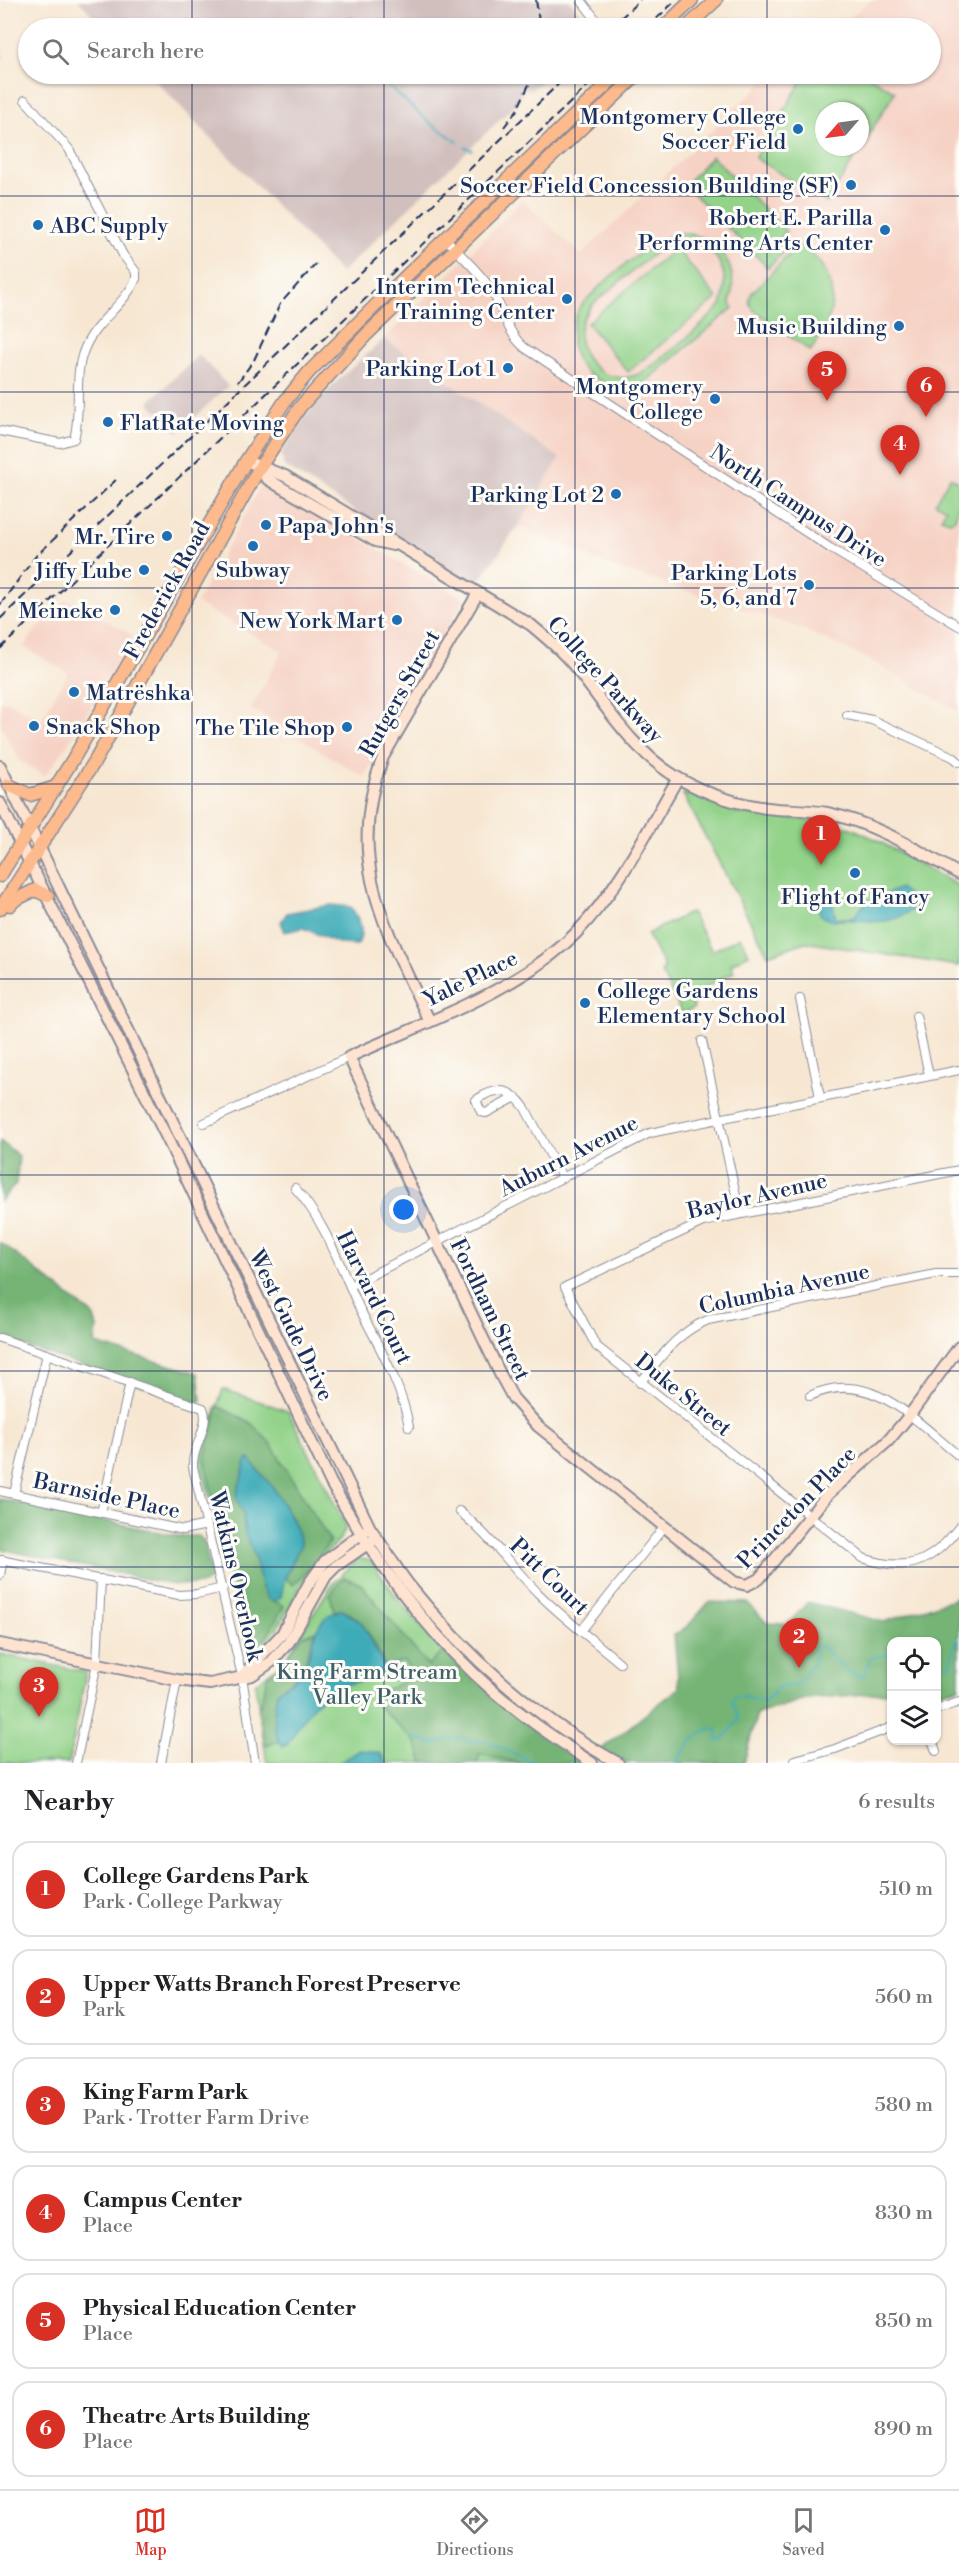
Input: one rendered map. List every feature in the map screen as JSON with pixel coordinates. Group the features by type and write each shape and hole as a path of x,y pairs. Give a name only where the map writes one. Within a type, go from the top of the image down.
{"main road":[{"path":"673,18 692,0"},
{"path":"697,18 716,0"},
{"name":"Frederick Road","path":"0,876 56,788 246,461 280,409 309,372 381,300 608,84"},
{"name":"Frederick Road","path":"0,911 95,761 260,467 310,393 392,310 629,84"},
{"path":"9,785 30,795 56,788"},
{"path":"0,911 35,890 48,896"}],"street":[{"path":"581,0 594,17"},
{"path":"0,431 60,443 74,439 79,420 82,352 98,324 136,279 136,272 123,255 69,149 26,100"},
{"name":"North Campus Drive","path":"446,239 491,290 510,332 525,348 830,548 959,626"},
{"name":"College Parkway","path":"246,461 260,467 266,478 375,541 399,547 531,625 554,644 581,675 618,726 647,756 678,778 711,794 745,805 825,812 858,821 883,832 959,874"},
{"name":"Rutgers Street","path":"429,1020 373,892 366,836 367,818 373,783 383,758 478,593"},
{"path":"847,715 872,720 953,757 959,762"},
{"name":"West Gude Drive","path":"0,766 370,1528 407,1582 470,1653 532,1706 618,1763"},
{"name":"Yale Place","path":"204,1123 522,976 575,934 615,884 678,778"},
{"name":"West Gude Drive","path":"0,803 168,1140 331,1483 363,1540 414,1609 447,1647 493,1690 592,1763"},
{"path":"800,999 820,1097"},
{"path":"916,1016 929,1075"},
{"path":"702,1041 740,1213"},
{"name":"Fordham Street","path":"350,1057 501,1376 520,1408 538,1426 664,1527"},
{"name":"Auburn Avenue","path":"350,1286 650,1133 959,1070"},
{"path":"516,1097 486,1113 480,1112 475,1105 476,1100 494,1090 503,1090 516,1097 525,1108 562,1177"},
{"name":"Baylor Avenue","path":"574,1284 703,1222 959,1170"},
{"name":"Harvard Court","path":"295,1188 310,1205 350,1286 405,1403 409,1427"},
{"name":"Columbia Avenue","path":"640,1383 675,1338 691,1327 708,1320 936,1274 959,1274"},
{"name":"Duke Street","path":"574,1284 566,1287 596,1346 863,1558 884,1565 902,1565 924,1560 938,1551 959,1527"},
{"path":"0,1338 130,1382 101,1512"},
{"name":"Princeton Place","path":"664,1527 734,1582 747,1585 759,1579 828,1494 888,1441 959,1347"},
{"path":"14,1494 47,1354"},
{"name":"Watkins Overlook","path":"130,1382 203,1408 206,1418 192,1459 242,1676 255,1763"},
{"path":"810,1396 833,1387 858,1387 885,1398 959,1456"},
{"name":"Barnside Place","path":"0,1491 183,1530 207,1525"},
{"name":"Pitt Court","path":"459,1511 479,1527 540,1595 620,1663"},
{"path":"581,1631 664,1527"},
{"path":"363,1540 370,1528"},
{"path":"0,1644 177,1680 210,1684 252,1675 271,1662 313,1588 325,1561 363,1540 377,1538"},
{"path":"0,1575 1,1560 187,1595 222,1588"},
{"path":"76,1763 97,1663 101,1579"},
{"path":"161,1763 177,1680"},
{"path":"941,1708 959,1702"},
{"path":"795,1760 835,1749 887,1729"},
{"path":"934,1745 936,1750"}],"shaded area":[{"path":"78,0 569,0 584,18 95,18"},
{"name":"Montgomery College","path":"871,0 959,0 959,712 866,658 798,627 613,567 518,526 560,458 384,339 523,200 581,255 761,84 941,84 941,18 849,18"},
{"path":"159,84 538,84 532,90 524,88 518,102 341,273"},
{"path":"384,339 560,458 518,526 475,587 284,466 281,453 307,414 335,383"},
{"path":"199,355 228,386 178,433 149,402"},
{"path":"265,485 465,599 364,777 251,709 282,651 196,603 260,487"},
{"path":"67,600 133,635 79,728 45,776 20,761 0,724 0,702 8,701 41,720 68,673 24,647 35,631"}],"green space":[{"name":"Montgomery College Soccer Field","path":"800,84 882,84 895,92 869,134 869,102 815,102 815,156 856,156 827,203 755,158"},
{"path":"712,156 786,231 781,238 789,246 768,268 685,185"},
{"path":"681,233 695,235 707,240 724,255 732,277 730,303 733,308 636,390 632,385 615,385 600,381 588,374 574,353 572,339 579,308 627,263 669,236","holes":["691,241 702,245 716,258 724,275 724,295 721,305 668,354 645,371 624,378 613,377 594,366 581,347 580,336 582,321 593,304 663,246 672,242"]},
{"path":"799,244 813,255 823,268 832,294 827,323 810,351 755,311 749,302 751,294"},
{"path":"676,248 717,298 628,372 587,323"},
{"path":"950,477 959,482 958,509 955,519 950,521 941,518 946,509 935,503"},
{"path":"687,793 738,813 820,821 851,828 959,886 959,966 805,942 768,955 683,794"},
{"path":"691,912 712,951 740,937 749,954 731,964 734,972 689,996 694,1008 682,1014 661,972 665,968 647,934"},
{"path":"0,1141 19,1156 16,1184 0,1201"},
{"path":"0,1242 94,1316 97,1328 95,1344 198,1373 201,1401 196,1404 0,1338"},
{"name":"King Farm Stream Valley Park","path":"223,1389 288,1411 346,1526 340,1539 308,1573 278,1627 263,1644 255,1649 247,1643 201,1465 202,1452"},
{"path":"217,1406 250,1422 271,1444 330,1541 315,1563 293,1585 285,1578 301,1544 299,1537 274,1489 251,1460 243,1517 246,1535 256,1557 262,1586 269,1596 284,1606 265,1639 248,1646 242,1607 209,1482 205,1458"},
{"path":"0,1499 178,1536 199,1536 204,1541 212,1578 203,1584 174,1585 0,1549"},
{"name":"King Farm Stream Valley Park","path":"358,1559 370,1560 401,1603 472,1681 522,1763 267,1763 255,1684 285,1660 332,1584"},
{"path":"343,1577 361,1584 428,1666 448,1647 493,1690 592,1763 520,1763 480,1755 477,1763 423,1763 416,1743 378,1706 377,1693 417,1676 403,1661 385,1668 378,1650 359,1622 352,1615 343,1611 334,1611 330,1595"},
{"path":"959,1593 959,1688 941,1692 941,1637 887,1637 887,1692 805,1699 757,1714 744,1763 618,1763 598,1752 679,1688 674,1635 688,1626 709,1602 748,1603 767,1623 788,1624 808,1602 884,1622 953,1599"},
{"path":"316,1631 301,1674 278,1691 276,1696 279,1742 265,1745 258,1711 268,1675 285,1660 302,1636"},
{"path":"0,1654 86,1672 69,1763 0,1763"}],"water":[{"path":"900,888 915,900 916,906 895,919 833,920 820,914 818,902 821,898 834,896 836,900 833,905 836,918 853,918 866,902"},
{"path":"331,905 351,907 361,930 357,945 341,944 303,928 285,932 281,922 287,913"},
{"path":"247,1459 251,1460 278,1495 301,1544 285,1578 281,1597 274,1601 268,1599 262,1588 255,1557 245,1534 244,1516 236,1496"},
{"path":"342,1610 362,1623 385,1668 367,1679 326,1693 307,1714 287,1745 283,1746 279,1741 274,1720 278,1691 301,1673 318,1627 331,1614"},
{"path":"360,1750 380,1753 387,1763 339,1763"}],"waterway":[{"path":"386,84 430,123 458,142"},
{"path":"465,147 472,150"},
{"path":"941,1665 948,1666 952,1663 952,1652 959,1637"},
{"path":"671,1763 675,1762 694,1739 709,1728 717,1730 717,1741 723,1739 739,1719 732,1701 735,1697 744,1696 765,1702 778,1687 798,1685 814,1661 816,1648 820,1646 852,1674 859,1676 865,1675 870,1658 887,1656"},
{"path":"411,1738 416,1737 432,1744 453,1738 488,1742 536,1763"}],"railway":[{"path":"536,0 539,18"},
{"path":"621,18 640,0"},
{"path":"657,18 676,0"},
{"path":"504,127 517,110 529,84"},
{"path":"0,619 559,84"},
{"path":"0,649 590,84"},
{"path":"238,382 254,360 280,304 316,264"},
{"path":"0,605 35,557 118,478"}],"place":[{"name":"Montgomery College Soccer Field","path":"798,129"},
{"name":"Soccer Field Concession Building (SF)","path":"851,185"},
{"name":"ABC Supply","path":"38,225"},
{"name":"Robert E. Parilla Performing Arts Center","path":"885,230"},
{"name":"Interim Technical Training Center","path":"567,299"},
{"name":"Music Building","path":"899,326"},
{"name":"Parking Lot 1","path":"508,368"},
{"name":"Montgomery College","path":"715,399"},
{"name":"Physical Education Center","path":"827,401"},
{"name":"Theatre Arts Building","path":"926,417"},
{"name":"FlatRate Moving","path":"108,422"},
{"name":"Campus Center","path":"900,475"},
{"name":"Parking Lot 2","path":"616,494"},
{"name":"Papa John's","path":"266,525"},
{"name":"Mr. Tire","path":"167,536"},
{"name":"Subway","path":"253,546"},
{"name":"Jiffy Lube","path":"144,570"},
{"name":"Parking Lots 5, 6, and 7","path":"809,585"},
{"name":"Meineke","path":"115,610"},
{"name":"New York Mart","path":"397,620"},
{"name":"Matrëshka","path":"74,692"},
{"name":"Snack Shop","path":"34,726"},
{"name":"The Tile Shop","path":"347,727"},
{"name":"College Gardens Park","path":"821,865"},
{"name":"Flight of Fancy","path":"855,873"},
{"name":"College Gardens Elementary School","path":"585,1003"},
{"name":"Upper Watts Branch Forest Preserve","path":"799,1668"},
{"name":"King Farm Park","path":"39,1717"}]}
